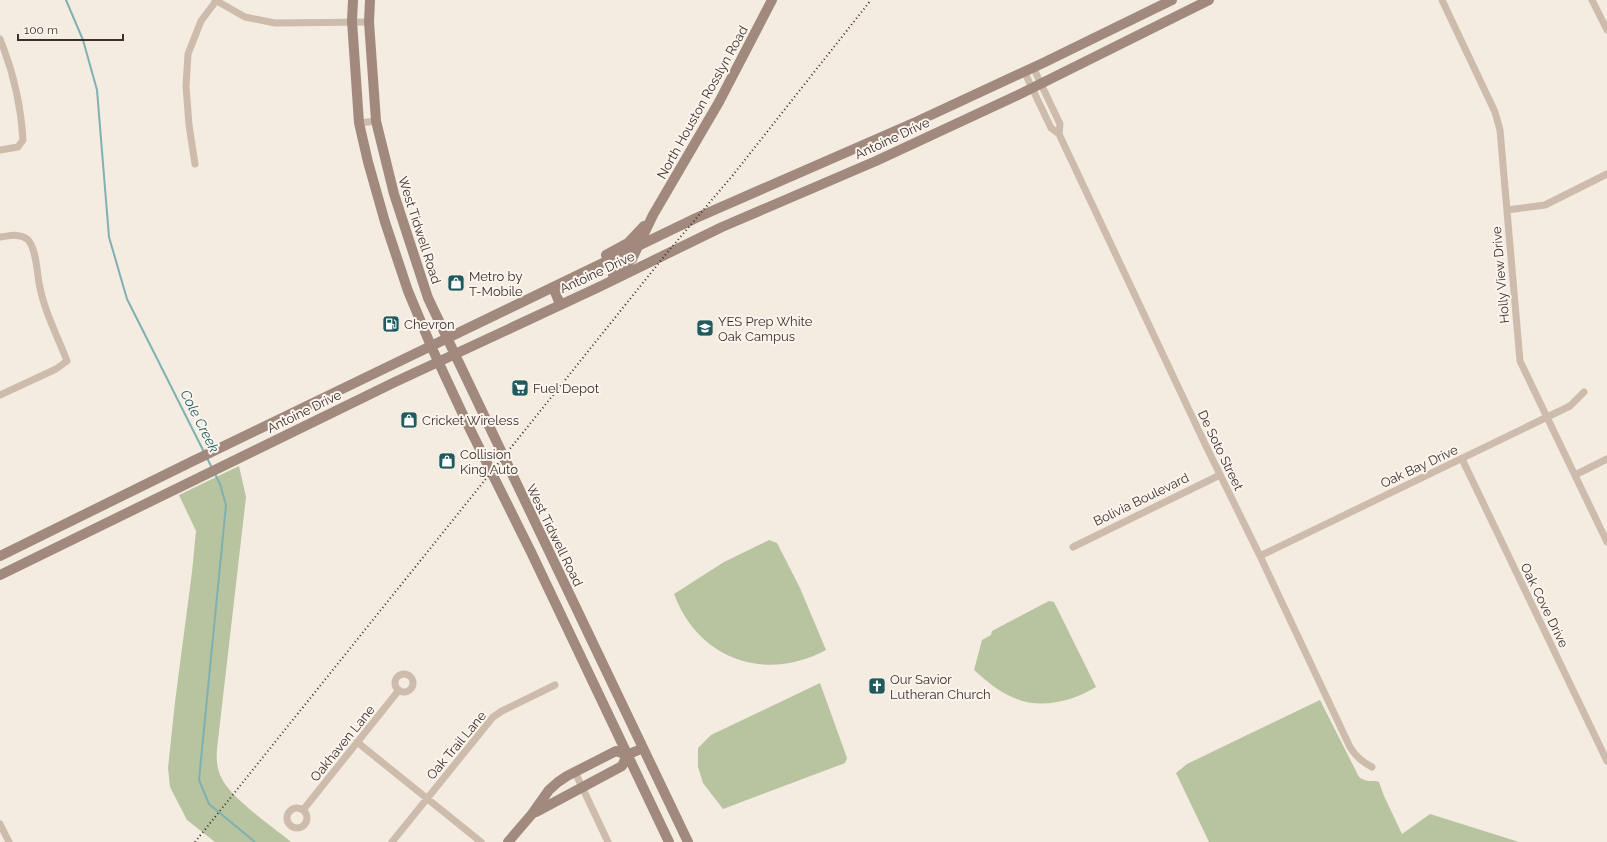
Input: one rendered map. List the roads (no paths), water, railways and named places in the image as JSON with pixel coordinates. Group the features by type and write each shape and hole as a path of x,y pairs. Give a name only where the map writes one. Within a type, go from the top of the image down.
{"main road":[{"path":"353,0 352,21 359,123 366,157 408,292 438,361 669,842"},
{"name":"West Tidwell Road","path":"370,0 369,22 376,121 394,194 428,298 688,842"},
{"name":"North Houston Rosslyn Road","path":"599,287 632,259 652,218 719,102 772,0"},
{"name":"Antoine Drive","path":"3,555 91,510 327,398 553,286 665,234 911,124 1172,0"},
{"name":"Antoine Drive","path":"0,575 438,361 599,287 722,226 876,161 1037,86 1209,0"},
{"path":"652,218 650,229 652,232 655,234 665,234"},
{"name":"North Houston Rosslyn Road","path":"576,276 606,255 628,243 652,218"},
{"path":"553,286 560,304"},
{"path":"480,448 495,439"},
{"path":"91,510 99,527"},
{"path":"531,552 546,545"},
{"path":"3,555 12,569"},
{"path":"575,644 590,636"},
{"path":"508,842 532,814 549,790 567,776 616,752 627,755 643,748"},
{"path":"532,814 622,766 627,755"}],"street":[{"path":"195,164 189,125 186,86 188,54 201,21 216,0 245,17 274,23 369,22"},
{"name":"Holly View Drive","path":"1442,0 1498,121 1502,141 1520,361 1607,542"},
{"path":"1592,0 1607,30"},
{"path":"0,39 8,59 22,118 24,140 18,147 0,150"},
{"name":"De Soto Street","path":"1029,69 1037,86 1050,128 1059,134 1350,747 1354,754 1362,762 1372,767"},
{"path":"359,123 376,121"},
{"path":"1507,210 1545,205 1607,174"},
{"path":"0,237 16,235 28,239 34,249 40,286 48,317 67,361 56,369 0,395"},
{"name":"Oak Bay Drive","path":"1260,556 1570,406 1584,392"},
{"name":"Oak Cove Drive","path":"1462,459 1607,761"},
{"path":"1575,475 1607,460"},
{"name":"Bolivia Boulevard","path":"1073,547 1220,475"},
{"name":"Oak Trail Lane","path":"392,842 493,717 502,711 556,685"},
{"name":"Oakhaven Lane","path":"303,810 399,690"},
{"path":"357,742 481,842"},
{"path":"575,772 608,842"},
{"path":"0,824 8,842"}],"waterway":[{"name":"Cole Creek","path":"66,0 83,40 97,90 109,237 127,299 204,452"},
{"name":"Cole Creek","path":"207,458 212,468"},
{"name":"Cole Creek","path":"215,474 220,484 226,505 199,780 209,804 255,842"}],"railway":[{"path":"195,842 666,254 733,175 871,0"}],"place":[{"name":"Metro by T-Mobile","path":"456,283"},
{"name":"Chevron","path":"391,324"},
{"name":"YES Prep White Oak Campus","path":"705,328"},
{"name":"Fuel Depot","path":"520,388"},
{"name":"Cricket Wireless","path":"409,420"},
{"name":"Collision King Auto","path":"447,461"},
{"name":"Our Savior Lutheran Church","path":"877,686"}]}
